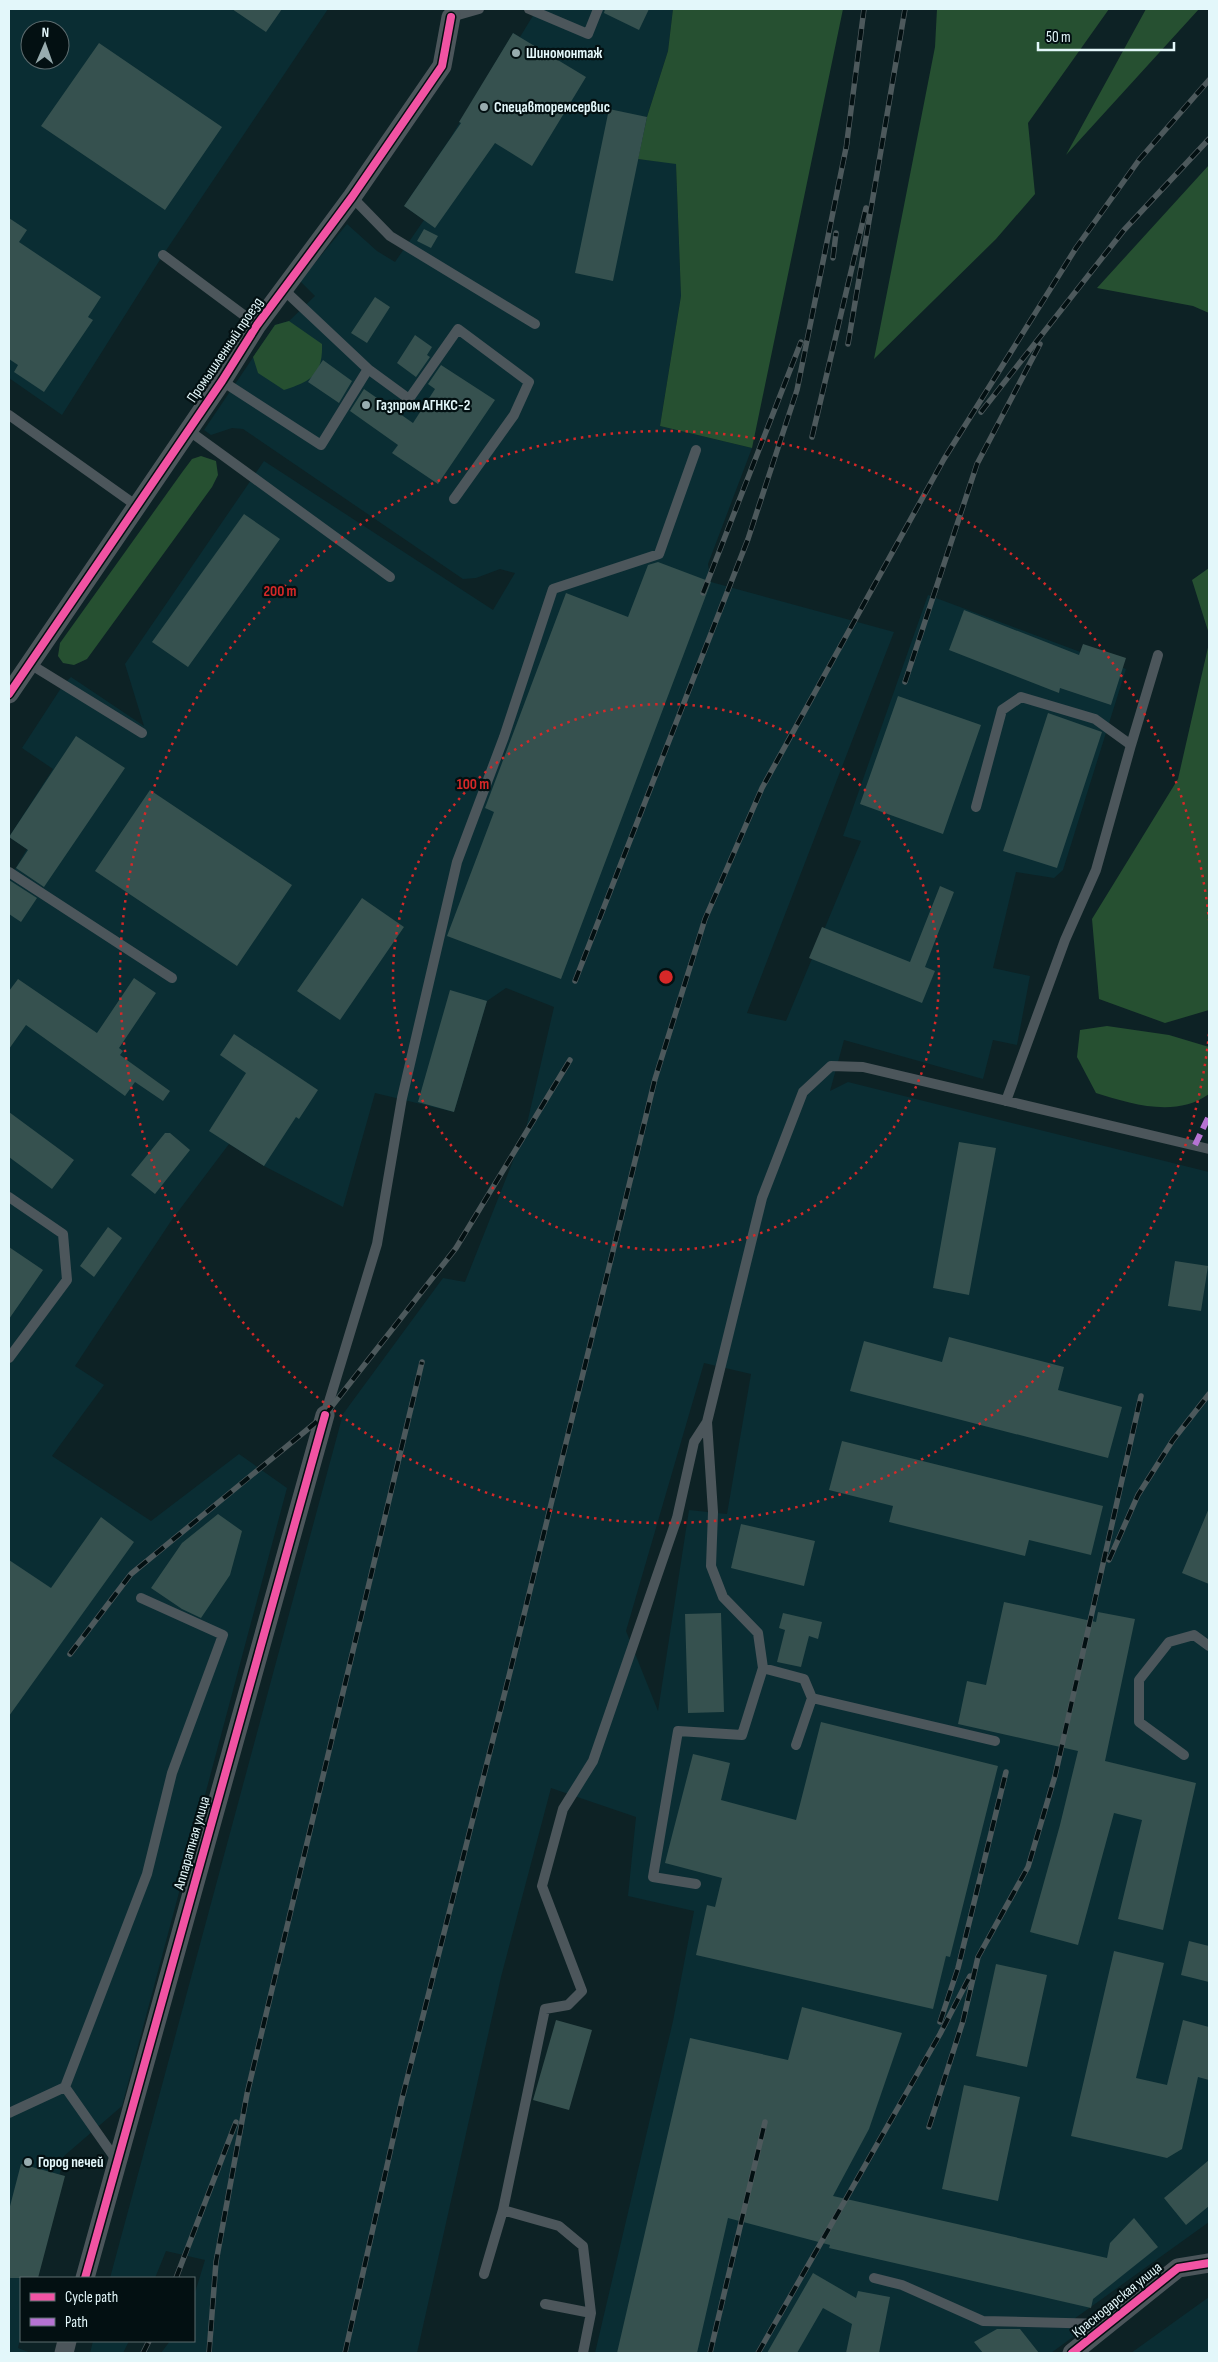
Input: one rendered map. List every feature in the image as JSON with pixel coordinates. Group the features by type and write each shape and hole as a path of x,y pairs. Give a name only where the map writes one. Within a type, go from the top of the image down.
{"street":[{"name":"Промышленный проезд","path":"9,694 222,381 257,325 352,197 442,66 450,13"},
{"name":"Аппаратная улица","path":"85,2277 325,1415"},
{"name":"Краснодарская улица","path":"1072,2353 1178,2268 1209,2264"}],"lane":[{"path":"450,13 479,9"},
{"path":"529,9 588,34 598,9"},
{"path":"352,197 390,236 535,324"},
{"path":"163,255 257,325"},
{"path":"283,289 368,369 409,399 458,329 529,382 514,415 454,499"},
{"path":"222,381 321,445 368,369"},
{"path":"9,415 137,506"},
{"path":"188,430 390,577"},
{"path":"325,1415 377,1244 402,1098 457,862 504,737 553,589 659,554 696,450"},
{"path":"1006,1101 1065,940 1096,870 1158,655"},
{"path":"30,664 142,733"},
{"path":"976,807 1002,710 1021,697 1096,719 1131,745"},
{"path":"9,872 172,978"},
{"path":"696,1884 653,1877 678,1731 742,1735 763,1668 758,1633 723,1597 712,1566 713,1512 707,1422 762,1198 803,1092 831,1066 863,1067 1209,1149"},
{"path":"9,1197 63,1234 67,1280 9,1358"},
{"path":"484,2274 503,2210 545,2009 568,2005 582,1991 542,1886 552,1844 563,1809 593,1761 677,1518 694,1442 707,1422"},
{"path":"9,2113 65,2087 147,1874 172,1773 223,1635 141,1598"},
{"path":"1184,1755 1139,1722 1139,1680 1170,1642 1194,1635 1209,1646"},
{"path":"763,1668 804,1679 812,1698 796,1745"},
{"path":"812,1698 996,1740"},
{"path":"65,2087 117,2161"},
{"path":"503,2210 559,2226 584,2246 591,2314 583,2353"},
{"path":"874,2278 902,2285 982,2321 1109,2324"},
{"path":"545,2304 591,2314"}],"shaded area":[{"path":"9,9 328,9 163,255 62,415 9,378"},
{"path":"537,9 673,9 668,51 647,117 638,159 676,163 681,296 660,426 752,448 708,564 711,582 894,632 747,1013 786,1021 861,841 843,836 928,595 1126,669 1063,870 1054,878 1016,872 993,968 1030,976 1017,1045 993,1040 983,1079 844,1040 830,1091 848,1082 1209,1172 1209,2222 1074,2319 1077,2334 1051,2353 595,2353 673,2021 694,1911 628,1896 636,1817 551,1788 501,1977 417,2353 161,2353 169,2342 195,2342 195,2293 205,2260 166,2251 155,2277 110,2277 343,1414 443,1278 465,1282 526,1128 554,1007 506,988 487,1001 454,1112 375,1093 343,1207 264,1166 229,1144 171,1221 75,1366 104,1385 52,1456 151,1521 239,1454 287,1488 122,2106 64,2156 35,2277 20,2277 20,2339 18,2348 31,2353 9,2353 9,879 27,849 9,837 53,769 22,748 63,685 71,677 144,726 125,664 264,461 493,610 515,573 500,569 476,578 463,579 243,429 232,428 211,435 204,430 275,325 289,321 315,296 300,281 347,224 377,251 395,262 424,220 404,206 451,137 513,33 520,37","holes":["704,1363 751,1374 727,1514 689,1510 658,1711 626,1631"]},
{"path":"1209,2297 1209,2353 1131,2353"},
{"path":"93,2342 128,2342 123,2353 90,2353"}],"green space":[{"path":"673,9 843,9 752,448 660,426 681,296 676,164 638,159 647,117 668,51"},
{"path":"937,9 1109,9 1028,123 1035,194 996,239 874,359 935,47"},
{"path":"1146,9 1199,9 1066,155"},
{"path":"1209,165 1209,313 1193,306 1097,288"},
{"path":"289,321 322,344 322,355 318,370 314,375 308,380 284,390 258,373 253,357 275,325"},
{"path":"201,456 216,461 218,475 212,487 87,659 74,665 63,663 58,656 60,643 192,459"},
{"path":"1209,568 1209,634 1192,580"},
{"path":"1209,643 1209,1010 1165,1023 1099,999 1092,919 1178,779"},
{"path":"1107,1026 1169,1035 1209,1047 1209,1094 1182,1106 1153,1107 1096,1093 1077,1057 1080,1030"}],"building":[{"path":"232,9 282,9 266,32"},
{"path":"605,9 649,9 639,30 604,13"},
{"path":"513,33 586,77 532,166 495,143 435,228 404,206 461,123 459,122"},
{"path":"99,43 222,127 165,210 41,126"},
{"path":"609,109 647,117 613,281 575,273"},
{"path":"9,218 27,230 19,242 101,297 88,317 93,320 44,392 14,372 18,365 9,359"},
{"path":"424,229 438,236 431,248 417,241"},
{"path":"375,297 390,307 367,343 351,333"},
{"path":"415,335 432,347 427,355 430,357 416,377 397,363"},
{"path":"323,360 352,381 339,403 308,382"},
{"path":"441,365 495,400 438,484 392,453 398,445 350,411 364,389 413,423 435,389 428,384"},
{"path":"244,514 280,539 188,667 152,642"},
{"path":"658,562 711,582 561,979 447,936 494,812 485,808 566,593 628,617 648,565"},
{"path":"964,610 1079,655 1083,644 1126,658 1111,705 1060,688 1059,693 949,650"},
{"path":"898,696 981,725 943,834 860,804"},
{"path":"1048,713 1102,732 1057,868 1003,851"},
{"path":"76,736 125,768 44,887 16,868 28,850 9,837"},
{"path":"150,790 292,885 237,966 95,871"},
{"path":"9,880 37,898 21,922 9,914"},
{"path":"940,886 954,892 925,967 935,971 922,1003 809,958 822,927 910,962"},
{"path":"362,898 404,927 340,1020 297,991"},
{"path":"134,978 156,993 119,1048 123,1051 120,1055 170,1091 163,1101 135,1082 125,1096 26,1025 9,1049 9,991 18,979 97,1033"},
{"path":"450,990 487,1001 454,1112 418,1102"},
{"path":"234,1034 318,1090 299,1119 296,1117 264,1166 209,1131 246,1073 220,1055"},
{"path":"9,1112 74,1160 52,1189 9,1157"},
{"path":"165,1133 170,1133 190,1150 155,1194 131,1175"},
{"path":"959,1142 996,1148 969,1295 933,1288"},
{"path":"108,1227 122,1238 94,1277 80,1266"},
{"path":"9,1247 43,1270 9,1319"},
{"path":"1175,1261 1208,1266 1201,1311 1168,1306"},
{"path":"949,1337 1064,1367 1058,1390 1122,1407 1108,1458 850,1391 864,1341 942,1362"},
{"path":"842,1441 1103,1506 1091,1555 1029,1540 1025,1556 889,1522 893,1506 829,1490"},
{"path":"1209,1508 1209,1584 1182,1573"},
{"path":"218,1514 242,1531 230,1575 201,1618 182,1609 151,1588 182,1543"},
{"path":"101,1517 134,1542 9,1716 9,1560 51,1588"},
{"path":"741,1524 815,1541 804,1586 731,1568"},
{"path":"1004,1602 1096,1622 1098,1612 1135,1619 1105,1761 1196,1783 1163,1930 1118,1919 1142,1820 1114,1813 1078,1945 1030,1932 1060,1825 1078,1751 958,1724 967,1681 986,1685"},
{"path":"721,1613 724,1712 688,1713 685,1614"},
{"path":"783,1613 822,1622 818,1639 809,1636 801,1667 777,1662 785,1630 779,1628"},
{"path":"821,1722 998,1766 950,1957 946,1956 933,2009 696,1955 707,1905 715,1907 722,1878 665,1863 693,1754 730,1763 721,1800 796,1820"},
{"path":"1189,1941 1209,1946 1209,1982 1181,1975"},
{"path":"1114,1951 1164,1963 1136,2078 1167,2085 1183,2020 1209,2027 1209,2080 1198,2077 1182,2149 1167,2158 1071,2136"},
{"path":"996,1964 1047,1975 1027,2067 976,2056"},
{"path":"802,2007 902,2033 869,2129 833,2196 1107,2258 1110,2243 1134,2218 1158,2247 1093,2299 1091,2308 829,2248 830,2245 728,2218 697,2353 617,2353 690,2038 788,2060"},
{"path":"556,2020 592,2030 569,2110 533,2100"},
{"path":"964,2085 1020,2097 998,2201 942,2189"},
{"path":"1209,2160 1209,2206 1186,2225 1164,2198"},
{"path":"21,2164 65,2176 38,2277 9,2278 9,2210"},
{"path":"813,2273 856,2298 858,2291 890,2297 879,2353 846,2353 852,2324 823,2308 797,2353 767,2353"},
{"path":"997,2329 1020,2329 1039,2353 983,2353 974,2342"}],"railway":[{"path":"846,149 864,9"},
{"path":"848,344 905,9"},
{"path":"345,2353 402,2099 509,1676 655,1079 705,919 762,788 944,459 1076,248 1139,160 1209,80"},
{"path":"981,412 1124,230 1209,139"},
{"path":"575,981 748,539 797,390 847,143"},
{"path":"812,437 866,208"},
{"path":"833,258 836,233"},
{"path":"703,593 801,342"},
{"path":"905,682 977,464 1040,344"},
{"path":"70,1654 131,1574 325,1415 456,1248 570,1060"},
{"path":"209,2353 216,2262 247,2094 422,1362"},
{"path":"1109,1560 1138,1495 1173,1440 1209,1394"},
{"path":"929,2127 963,2021 978,1957 1028,1867 1055,1776 1141,1396"},
{"path":"940,2022 958,1968 1006,1772"},
{"path":"758,2353 940,2034 970,1976"},
{"path":"176,2277 236,2122"},
{"path":"710,2353 765,2122"},
{"path":"143,2353 148,2342"}],"marked path":[{"path":"1195,1145 1209,1116"}],"cycle path":[{"path":"9,694 222,381 257,325 352,197 442,66 451,17"},
{"path":"85,2277 325,1415"},
{"path":"1072,2353 1178,2268 1209,2263"}],"place":[{"name":"Шиномонтаж","path":"516,53"},
{"name":"Спецавторемсервис","path":"484,107"},
{"name":"Газпром АГНКС-2","path":"366,405"},
{"name":"Город печей","path":"28,2162"}]}
